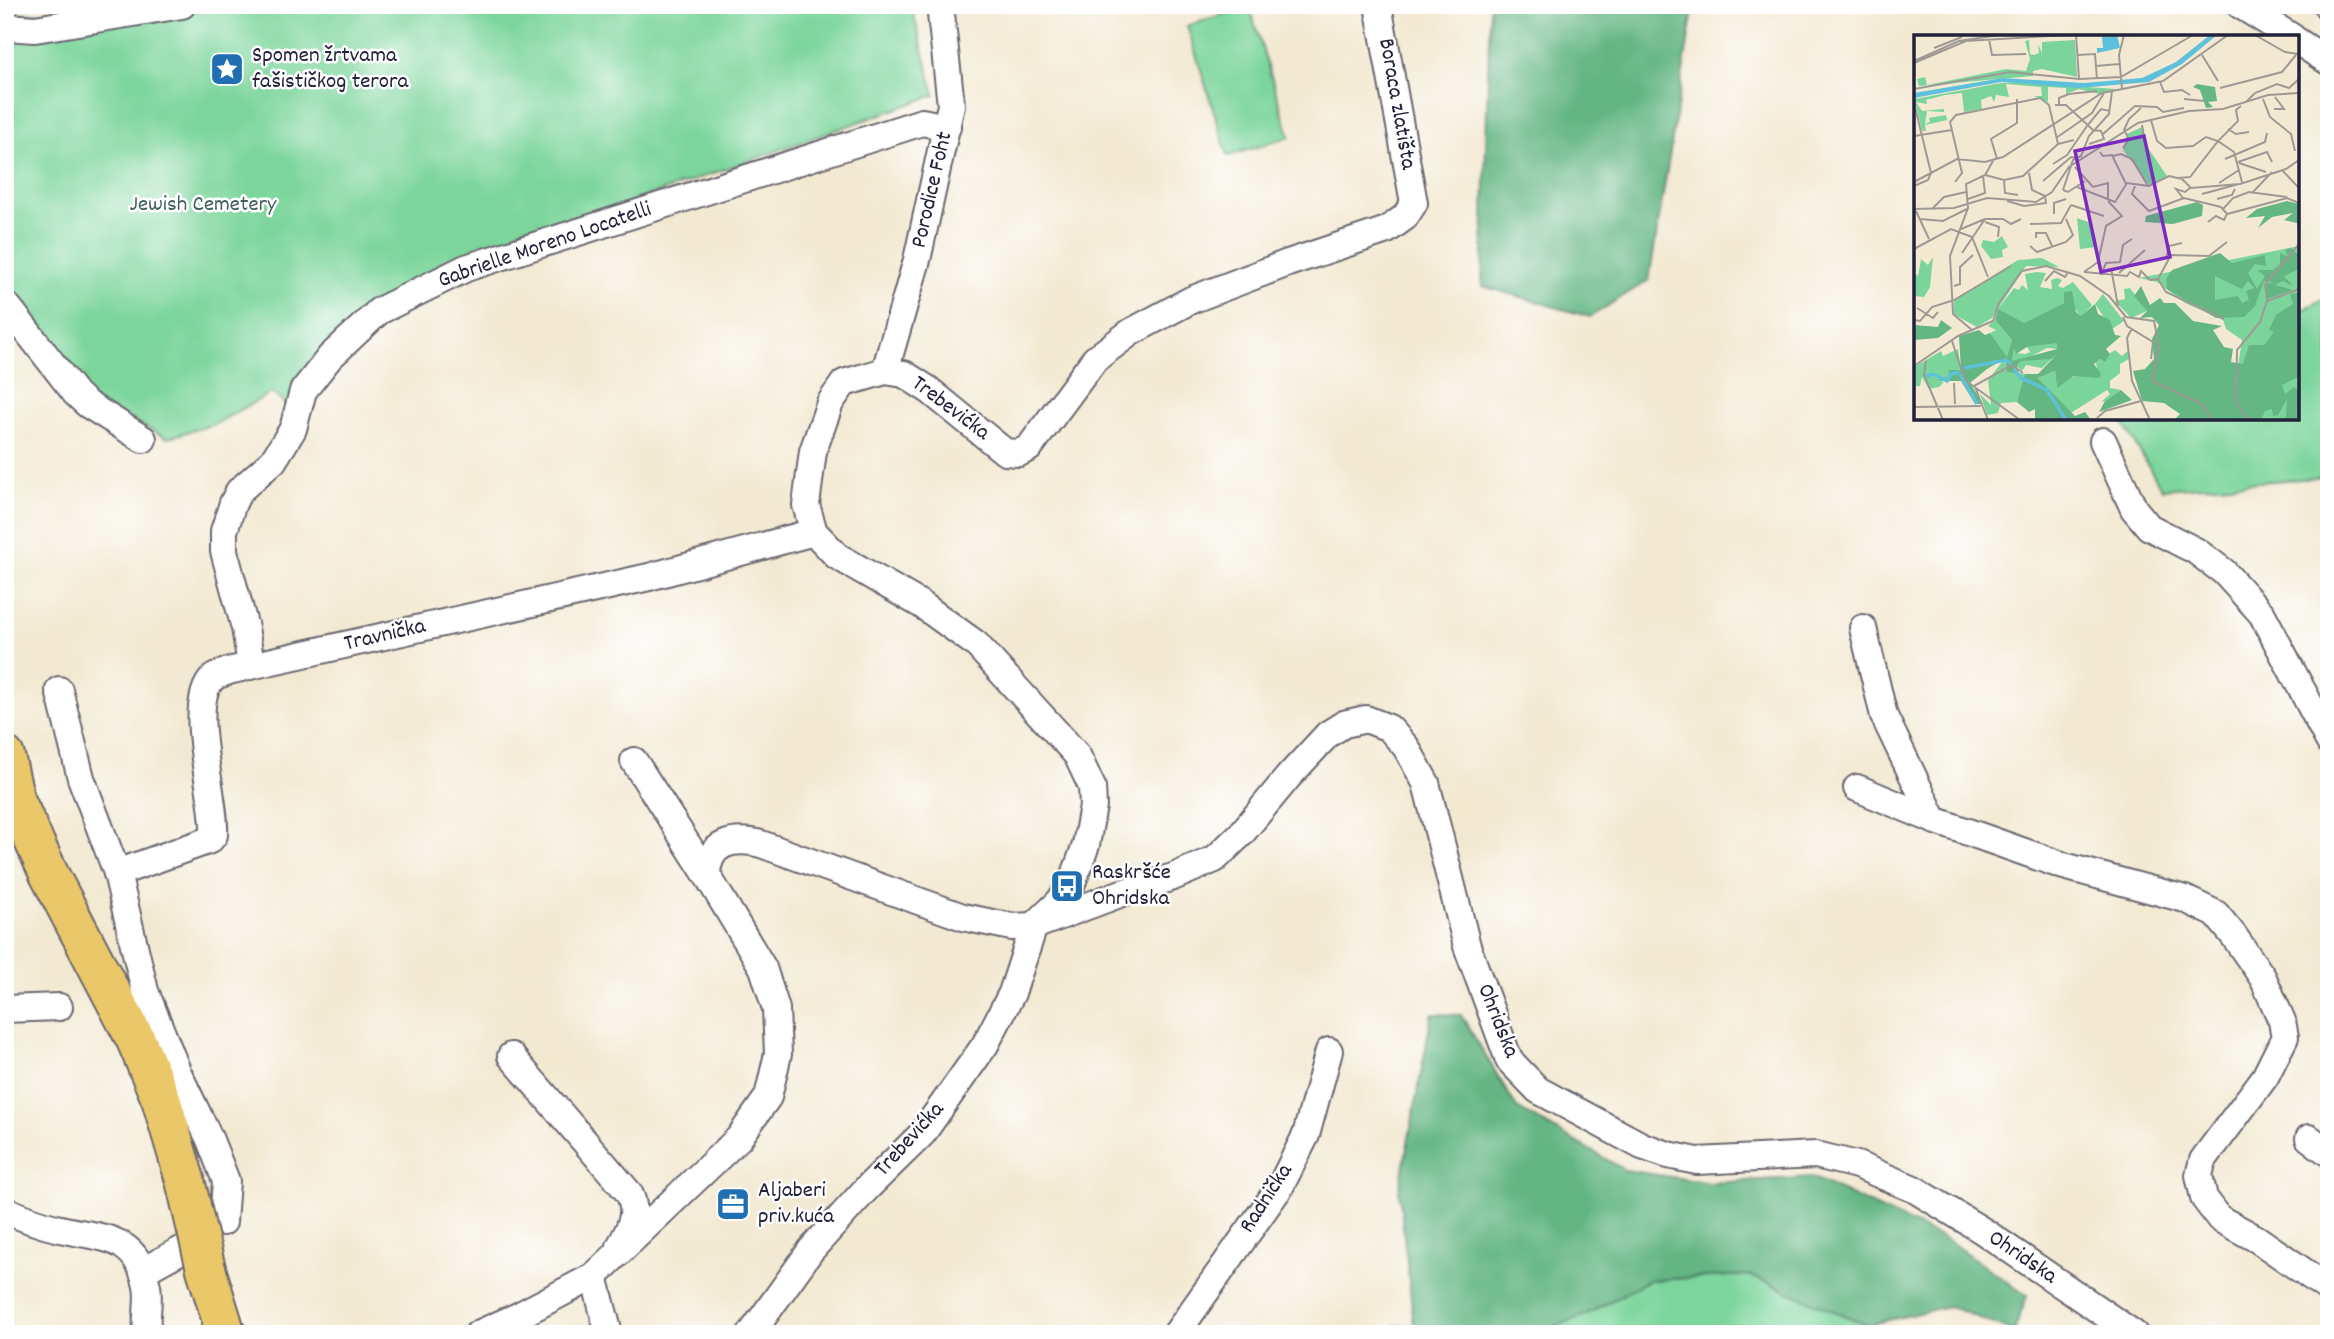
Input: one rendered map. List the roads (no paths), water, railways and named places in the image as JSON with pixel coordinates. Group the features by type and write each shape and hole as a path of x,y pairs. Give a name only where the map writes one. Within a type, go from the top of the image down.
{"main road":[{"path":"5,756 15,799 48,874 136,1040 162,1099 185,1180 194,1259 226,1334"}],"street":[{"path":"5,27 34,29 182,5"},
{"name":"Porodice Foht","path":"885,371 917,260 951,105 940,5"},
{"name":"Boraca zlatišta","path":"1378,5 1415,203"},
{"path":"2240,5 2289,35"},
{"path":"2299,42 2329,62"},
{"name":"Gabrielle Moreno Locatelli","path":"251,664 245,628 224,551 224,531 233,503 239,491 273,461 280,450 293,429 303,391 330,357 379,311 466,268 922,122 947,127"},
{"name":"Trebevićka","path":"751,1334 811,1250 867,1188 922,1134 985,1045 1012,993 1034,926 1059,902 1072,883 1086,845 1093,806 1092,787 1077,755 976,644 922,605 837,556 814,532 806,505 808,479 816,442 830,403 845,383 885,371 904,374 929,390 1005,452 1019,453 1029,449 1095,359 1132,332 1191,300 1387,230 1405,217 1415,203"},
{"path":"5,306 76,394 87,404 144,439"},
{"path":"2103,441 2134,509 2149,527 2196,551 2224,572 2262,614 2329,741"},
{"name":"Travnička","path":"117,873 198,845 210,840 214,835 201,727 205,692 213,678 251,664 326,650 649,577 814,532"},
{"path":"1863,628 1884,716 1934,820"},
{"path":"60,690 81,778 117,873 145,991 226,1181 223,1222"},
{"name":"Ohridska","path":"1034,926 1173,877 1215,859 1241,834 1328,734 1344,724 1366,719 1389,728 1406,747 1426,783 1467,946 1509,1060 1538,1090 1642,1146 1668,1155 1697,1161 1749,1156 1816,1155 1857,1165 1926,1196 1983,1231 2134,1334"},
{"path":"478,1334 594,1276 739,1138 768,1097 778,1054 776,1009 763,968 634,761"},
{"path":"1857,788 1934,820 2064,866 2185,899 2216,914 2263,978 2283,1021 2285,1037 2265,1077 2203,1160 2199,1175 2204,1198 2220,1219 2257,1239 2329,1289"},
{"path":"706,875 707,864 720,846 731,841 745,840 963,917 1012,927 1034,926"},
{"path":"5,1009 60,1007"},
{"name":"Radnička","path":"1176,1334 1280,1186 1306,1135 1329,1051"},
{"path":"511,1056 629,1193 634,1209 633,1219 614,1257"},
{"path":"5,1210 54,1228 102,1236 129,1249 143,1271 148,1289 141,1328"},
{"path":"143,1271 194,1259"},
{"path":"594,1276 609,1334"}],"place":[{"name":"Spomen žrtvama fašističkog terora","path":"227,69"},
{"name":"Raskršće Ohridska","path":"1067,886"},
{"name":"Aljaberi priv.kuća","path":"733,1204"}],"park label":[{"name":"Jewish Cemetery","path":"203,205"}]}
